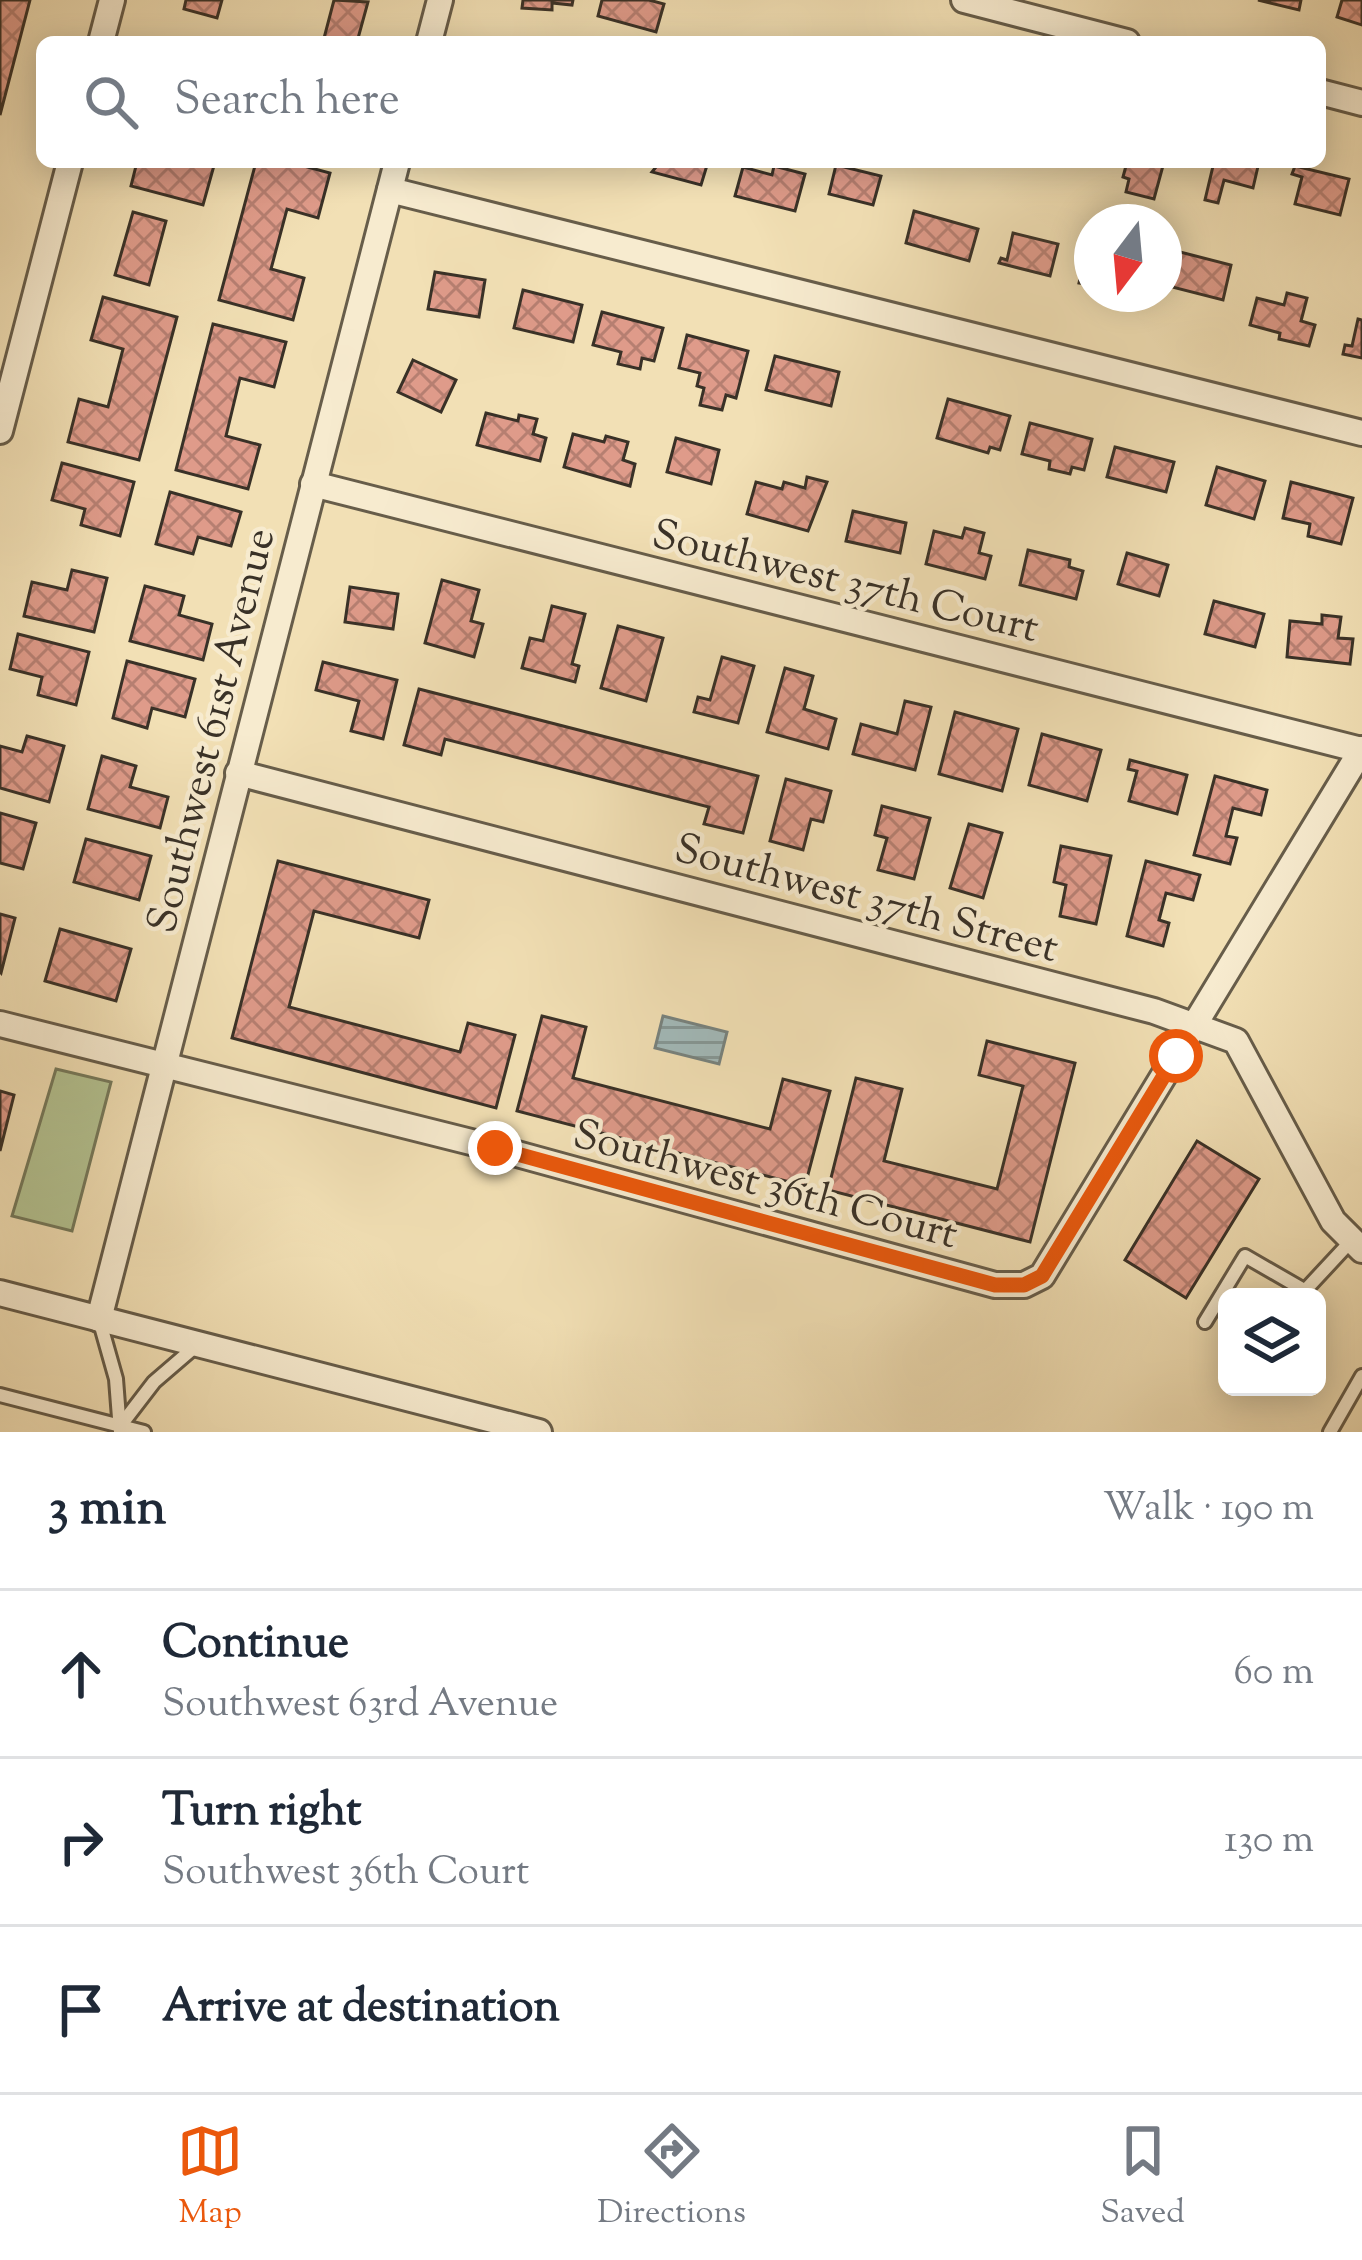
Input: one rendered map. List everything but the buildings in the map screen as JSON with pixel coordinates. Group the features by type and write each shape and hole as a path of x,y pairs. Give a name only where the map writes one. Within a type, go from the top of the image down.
{"street":[{"path":"103,36 112,0"},
{"path":"431,36 440,0"},
{"path":"964,0 1104,36"},
{"path":"1326,94 1362,103"},
{"path":"0,431 68,168"},
{"name":"Southwest 61st Avenue","path":"100,1319 396,168"},
{"path":"390,190 1362,434"},
{"name":"Southwest 37th Court","path":"313,484 1361,749"},
{"path":"1194,1025 1361,749"},
{"name":"Southwest 37th Street","path":"238,773 1154,1011 1236,1041 1333,1221 1357,1246"},
{"name":"Southwest 36th Court","path":"0,1024 518,1154 995,1285 1024,1285 1042,1276 1194,1025"},
{"path":"0,1293 539,1432"}],"lane":[{"path":"1307,1288 1357,1246"},
{"path":"1226,1288 1245,1256 1293,1288"},
{"path":"1205,1322 1218,1301"},
{"path":"100,1319 116,1379 120,1429"},
{"path":"120,1429 154,1382 197,1345"},
{"path":"1330,1432 1362,1376"},
{"path":"0,1395 144,1432"}],"green space":[{"path":"56,1069 111,1082 72,1231 12,1216"}],"water":[{"path":"663,1016 727,1032 719,1064 655,1048"}],"route":[{"path":"495,1148 995,1285 1024,1285 1042,1276 1176,1056"}]}
